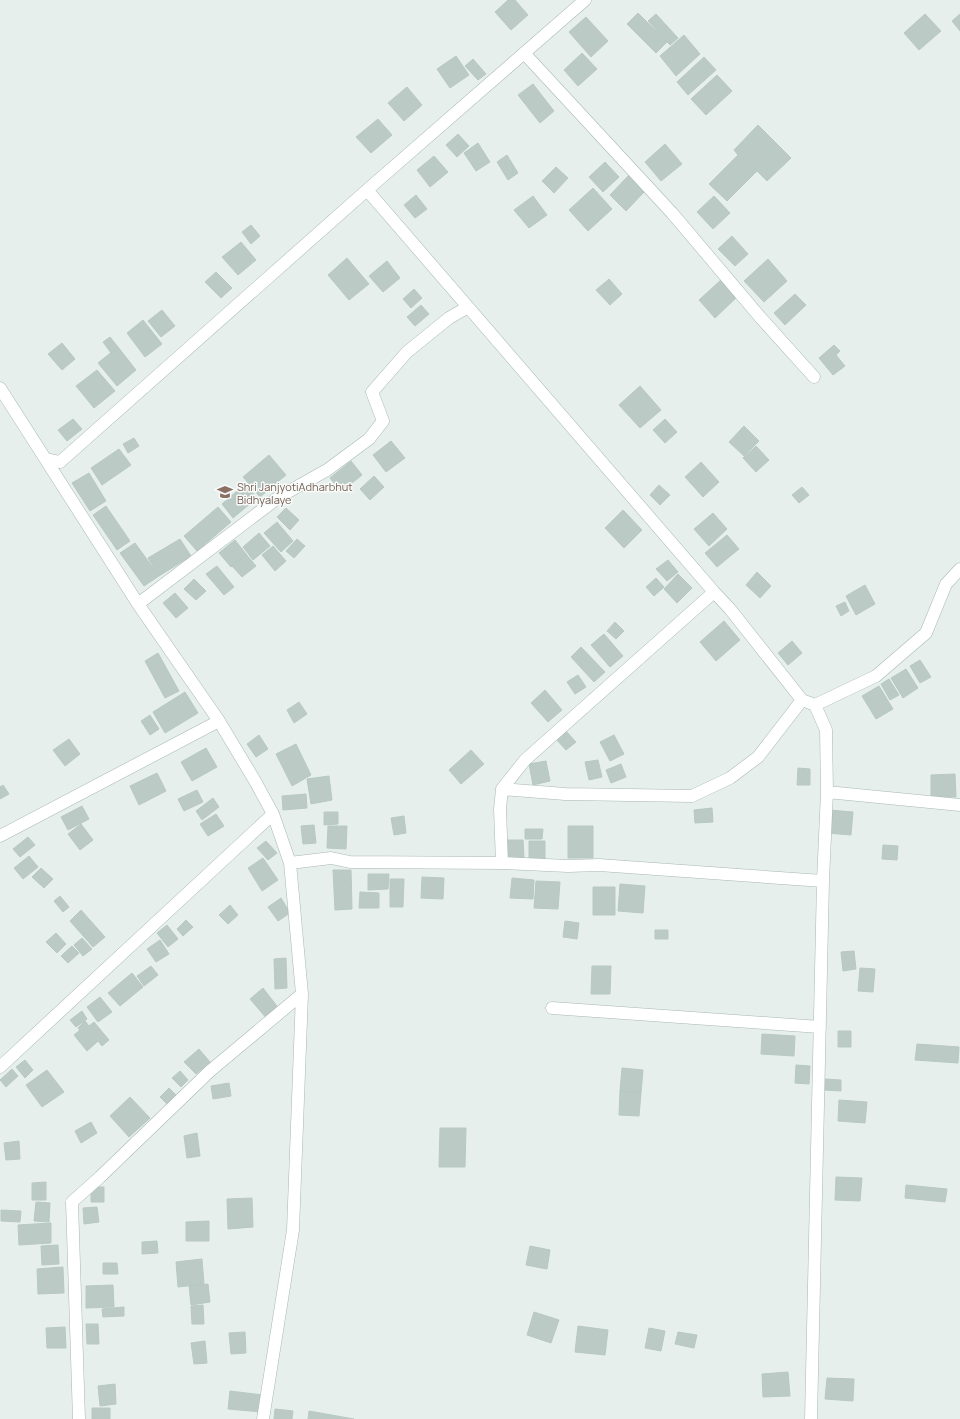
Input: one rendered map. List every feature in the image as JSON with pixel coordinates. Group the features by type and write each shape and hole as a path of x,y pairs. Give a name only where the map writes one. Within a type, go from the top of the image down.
{"street":[{"path":"46,459 60,462 584,0"},
{"path":"524,53 672,213 760,317 814,377"},
{"path":"367,190 730,609 802,700 815,705 826,730 827,792 823,881 811,1419"},
{"path":"138,604 279,497 327,470 369,439 383,421 372,392 407,352 449,318 468,307"},
{"path":"0,388 138,604 218,721 274,814 290,863 302,994 293,1230 263,1419"},
{"path":"815,705 876,676 926,632 946,584 960,569"},
{"path":"502,863 500,809 502,789 525,760 714,592"},
{"path":"502,789 565,794 692,796 730,778 758,756 802,700"},
{"path":"0,836 218,721"},
{"path":"827,792 960,805"},
{"path":"0,1067 274,814"},
{"path":"290,863 331,858 350,862 502,863 568,866 599,864 823,881"},
{"path":"79,1419 72,1202 210,1071 302,994"},
{"path":"552,1008 820,1027"}],"building":[{"path":"508,0 515,0 528,15 511,30 495,12"},
{"path":"638,13 667,42 656,53 627,24"},
{"path":"656,14 678,38 670,45 648,21"},
{"path":"925,14 941,31 919,50 904,33"},
{"path":"960,14 960,31 952,21"},
{"path":"586,17 608,41 591,57 569,32"},
{"path":"684,35 700,54 676,76 660,56"},
{"path":"582,53 597,69 578,86 564,70"},
{"path":"456,56 469,75 450,88 437,69"},
{"path":"704,57 716,70 688,95 677,82"},
{"path":"473,59 486,74 478,80 465,66"},
{"path":"717,75 732,91 706,115 691,99"},
{"path":"533,84 554,111 540,123 518,95"},
{"path":"407,87 422,105 404,121 388,103"},
{"path":"378,119 392,135 371,153 356,137"},
{"path":"758,125 791,158 767,181 757,171 727,201 709,184 738,155 734,150"},
{"path":"458,134 469,146 457,157 446,145"},
{"path":"478,143 490,162 476,171 464,153"},
{"path":"665,144 682,164 661,181 645,162"},
{"path":"507,155 518,173 508,180 497,162"},
{"path":"434,156 448,172 430,187 417,170"},
{"path":"605,162 619,177 603,192 589,177"},
{"path":"556,167 568,178 554,193 542,181"},
{"path":"630,174 646,190 626,211 610,195"},
{"path":"593,188 612,209 588,231 569,210"},
{"path":"416,195 427,209 415,218 404,205"},
{"path":"533,196 547,215 529,228 514,210"},
{"path":"714,196 730,213 713,229 697,212"},
{"path":"251,225 260,236 251,244 242,232"},
{"path":"732,236 748,254 735,266 718,249"},
{"path":"241,242 256,260 238,275 222,257"},
{"path":"347,258 369,284 349,300 328,275"},
{"path":"768,259 787,281 764,302 744,281"},
{"path":"387,261 400,278 383,292 369,276"},
{"path":"216,272 232,288 221,298 205,282"},
{"path":"609,279 622,294 610,305 596,290"},
{"path":"722,279 738,296 715,318 699,300"},
{"path":"414,289 422,298 411,308 403,299"},
{"path":"795,294 806,305 785,325 774,313"},
{"path":"421,305 429,314 415,326 407,317"},
{"path":"162,310 175,326 161,337 148,321"},
{"path":"143,320 162,344 145,357 127,333"},
{"path":"110,337 118,347 111,353 103,342"},
{"path":"62,343 75,359 62,370 48,354"},
{"path":"834,345 840,351 836,355 845,366 833,375 819,358"},
{"path":"118,347 136,370 117,386 98,363"},
{"path":"97,370 115,391 94,408 76,386"},
{"path":"640,386 661,410 640,428 619,405"},
{"path":"73,419 82,429 67,441 58,430"},
{"path":"665,419 677,432 665,443 653,430"},
{"path":"744,426 759,441 744,456 729,442"},
{"path":"134,438 139,446 128,453 123,444"},
{"path":"391,441 405,458 386,472 373,455"},
{"path":"756,446 769,460 756,472 743,458"},
{"path":"119,449 131,465 102,485 91,468"},
{"path":"269,455 286,475 260,497 243,477"},
{"path":"351,461 362,475 341,492 330,478"},
{"path":"701,462 719,482 703,497 685,477"},
{"path":"89,473 106,501 90,511 72,483"},
{"path":"374,476 384,487 370,500 360,489"},
{"path":"245,484 257,498 233,518 222,504"},
{"path":"659,485 670,495 660,505 650,495"},
{"path":"802,487 809,495 799,503 792,495"},
{"path":"106,506 130,541 117,550 93,515"},
{"path":"218,507 231,522 197,551 184,536"},
{"path":"286,508 299,520 290,530 277,517"},
{"path":"623,510 642,530 624,548 605,528"},
{"path":"713,513 727,529 709,546 694,529"},
{"path":"277,522 293,541 281,552 264,533"},
{"path":"259,533 270,546 253,560 243,547"},
{"path":"727,535 739,549 717,567 705,553"},
{"path":"180,539 191,556 159,576 148,558"},
{"path":"297,539 305,546 294,558 286,551"},
{"path":"235,540 246,554 231,567 219,553"},
{"path":"135,543 159,576 144,586 120,553"},
{"path":"273,546 286,561 275,571 262,555"},
{"path":"246,554 256,566 242,577 232,566"},
{"path":"668,560 678,572 667,581 656,569"},
{"path":"217,566 234,587 224,595 206,574"},
{"path":"757,572 771,586 760,598 746,585"},
{"path":"678,574 692,588 677,603 664,589"},
{"path":"656,578 664,587 654,596 646,587"},
{"path":"194,579 206,591 196,600 184,589"},
{"path":"865,585 875,604 856,615 846,596"},
{"path":"175,593 188,608 176,618 163,603"},
{"path":"845,602 849,611 841,616 836,606"},
{"path":"724,621 740,640 716,661 700,642"},
{"path":"615,622 624,631 616,639 607,631"},
{"path":"604,634 623,656 610,667 591,645"},
{"path":"792,641 802,653 788,665 778,653"},
{"path":"581,647 605,672 594,682 571,657"},
{"path":"158,653 179,691 165,698 145,661"},
{"path":"920,660 931,677 920,683 910,666"},
{"path":"906,669 918,688 903,698 891,678"},
{"path":"578,675 586,687 575,694 567,682"},
{"path":"889,679 899,695 890,700 881,684"},
{"path":"879,686 893,709 876,719 862,696"},
{"path":"545,690 562,710 548,722 531,703"},
{"path":"185,692 198,713 165,733 153,712"},
{"path":"299,702 307,714 294,723 287,710"},
{"path":"150,715 159,729 150,735 141,721"},
{"path":"565,730 576,742 566,750 555,738"},
{"path":"259,735 268,749 256,757 247,744"},
{"path":"614,735 624,754 610,761 600,742"},
{"path":"69,739 80,754 65,766 53,750"},
{"path":"296,744 311,775 292,786 276,754"},
{"path":"206,748 217,767 192,781 181,762"},
{"path":"471,750 484,764 461,784 449,770"},
{"path":"598,760 602,777 589,780 585,762"},
{"path":"546,761 550,781 533,785 529,764"},
{"path":"621,764 626,777 611,783 606,770"},
{"path":"798,768 810,769 810,785 797,785"},
{"path":"157,773 166,791 139,805 130,786"},
{"path":"955,774 956,797 931,797 931,775"},
{"path":"329,776 332,800 311,804 307,779"},
{"path":"3,785 9,794 0,799 0,787"},
{"path":"197,790 203,802 184,811 178,799"},
{"path":"306,794 307,808 283,810 282,796"},
{"path":"213,798 219,807 202,820 196,811"},
{"path":"82,806 89,819 68,830 61,817"},
{"path":"712,808 713,822 695,823 694,810"},
{"path":"829,810 853,812 851,835 827,833"},
{"path":"324,812 338,812 338,824 324,825"},
{"path":"216,814 224,826 208,836 200,824"},
{"path":"404,816 406,833 394,835 391,818"},
{"path":"81,824 93,840 80,850 68,834"},
{"path":"314,825 316,843 303,844 301,826"},
{"path":"328,826 347,826 346,849 327,848"},
{"path":"568,826 593,826 593,858 568,858"},
{"path":"525,829 543,829 542,839 525,839"},
{"path":"28,837 35,845 20,857 13,849"},
{"path":"506,840 523,840 524,858 506,858"},
{"path":"266,841 277,853 268,860 257,848"},
{"path":"529,841 545,841 545,859 529,859"},
{"path":"883,845 898,846 897,860 882,859"},
{"path":"29,856 38,867 23,879 14,868"},
{"path":"263,858 278,880 262,891 248,868"},
{"path":"41,868 53,879 44,888 32,877"},
{"path":"333,870 351,870 352,909 335,910"},
{"path":"368,874 389,874 388,889 368,890"},
{"path":"422,877 444,878 443,899 421,898"},
{"path":"512,878 534,880 533,899 510,898"},
{"path":"390,879 404,879 403,907 390,907"},
{"path":"536,881 560,882 558,909 534,908"},
{"path":"620,884 645,886 643,913 618,911"},
{"path":"593,887 615,887 615,915 593,915"},
{"path":"360,892 379,893 379,908 359,908"},
{"path":"60,896 69,907 63,912 54,901"},
{"path":"281,898 290,913 278,921 268,907"},
{"path":"230,905 238,915 228,924 219,915"},
{"path":"81,910 105,937 93,947 70,921"},
{"path":"186,920 193,927 183,936 177,929"},
{"path":"565,921 579,923 577,939 563,937"},
{"path":"167,925 178,939 168,947 157,933"},
{"path":"655,930 668,930 668,939 655,939"},
{"path":"56,933 66,944 57,953 46,942"},
{"path":"82,938 92,949 83,956 74,945"},
{"path":"160,940 169,954 156,962 147,949"},
{"path":"72,946 79,953 68,963 61,956"},
{"path":"854,951 856,969 843,971 841,952"},
{"path":"286,958 287,988 275,989 274,959"},
{"path":"151,966 158,975 144,986 137,976"},
{"path":"592,966 611,966 610,994 591,994"},
{"path":"860,968 875,969 873,992 858,991"},
{"path":"132,973 143,987 120,1006 108,993"},
{"path":"263,988 280,1010 268,1020 250,999"},
{"path":"100,997 112,1012 98,1022 87,1007"},
{"path":"82,1011 87,1019 76,1027 70,1020"},
{"path":"85,1021 89,1026 94,1022 109,1040 102,1046 98,1041 87,1051 74,1035 80,1030 78,1028"},
{"path":"838,1031 851,1031 851,1047 838,1047"},
{"path":"762,1034 795,1036 794,1056 761,1054"},
{"path":"917,1044 959,1047 958,1063 915,1060"},
{"path":"199,1049 210,1062 196,1074 184,1062"},
{"path":"25,1060 33,1070 25,1078 16,1067"},
{"path":"796,1065 810,1066 809,1084 795,1083"},
{"path":"622,1068 643,1070 641,1093 620,1091"},
{"path":"12,1069 18,1076 6,1087 0,1080"},
{"path":"47,1070 64,1092 42,1107 26,1085"},
{"path":"180,1071 188,1080 181,1087 172,1078"},
{"path":"825,1079 841,1080 841,1091 824,1090"},
{"path":"229,1083 231,1096 213,1099 211,1086"},
{"path":"169,1088 179,1098 170,1107 160,1097"},
{"path":"620,1091 641,1093 639,1116 619,1115"},
{"path":"130,1097 150,1118 129,1137 110,1116"},
{"path":"839,1100 867,1102 865,1123 838,1121"},
{"path":"91,1122 97,1133 81,1143 75,1131"},
{"path":"440,1128 466,1128 465,1167 439,1167"},
{"path":"197,1133 200,1156 187,1158 184,1136"},
{"path":"19,1141 20,1159 6,1160 4,1143"},
{"path":"836,1177 862,1178 860,1201 835,1200"},
{"path":"46,1182 46,1200 32,1200 32,1183"},
{"path":"906,1185 947,1189 945,1202 905,1198"},
{"path":"91,1187 104,1187 104,1202 91,1202"},
{"path":"252,1198 253,1227 228,1229 227,1199"},
{"path":"36,1202 50,1203 49,1222 34,1221"},
{"path":"97,1207 99,1222 84,1224 83,1208"},
{"path":"1,1210 21,1211 20,1222 1,1221"},
{"path":"209,1221 209,1241 186,1241 186,1222"},
{"path":"51,1223 51,1243 19,1245 18,1225"},
{"path":"157,1241 158,1253 142,1254 142,1242"},
{"path":"58,1245 59,1264 42,1265 41,1246"},
{"path":"530,1246 550,1250 547,1269 526,1265"},
{"path":"202,1259 204,1284 178,1287 176,1262"},
{"path":"103,1263 117,1263 118,1274 103,1274"},
{"path":"63,1267 64,1293 38,1294 37,1269"},
{"path":"208,1284 210,1302 191,1305 189,1286"},
{"path":"113,1285 114,1307 86,1308 86,1286"},
{"path":"203,1305 204,1324 192,1324 191,1306"},
{"path":"124,1307 124,1316 103,1317 102,1309"},
{"path":"534,1312 559,1320 551,1343 527,1335"},
{"path":"86,1324 98,1324 99,1344 87,1344"},
{"path":"578,1326 608,1330 605,1355 575,1352"},
{"path":"65,1327 66,1348 47,1348 46,1328"},
{"path":"649,1328 665,1331 661,1351 645,1348"},
{"path":"245,1332 246,1353 231,1354 229,1333"},
{"path":"678,1332 697,1335 694,1348 675,1344"},
{"path":"205,1341 207,1363 194,1364 191,1343"},
{"path":"788,1372 790,1396 763,1397 762,1374"},
{"path":"827,1378 854,1379 853,1401 825,1399"},
{"path":"115,1384 116,1404 100,1406 98,1386"},
{"path":"230,1391 263,1395 261,1412 228,1409"},
{"path":"92,1408 110,1408 110,1419 92,1419"},
{"path":"275,1409 293,1411 292,1419 274,1419"},
{"path":"309,1411 354,1419 308,1419"}],"place":[{"name":"Shri JanjyotiAdharbhut Bidhyalaye","path":"225,492"}]}
